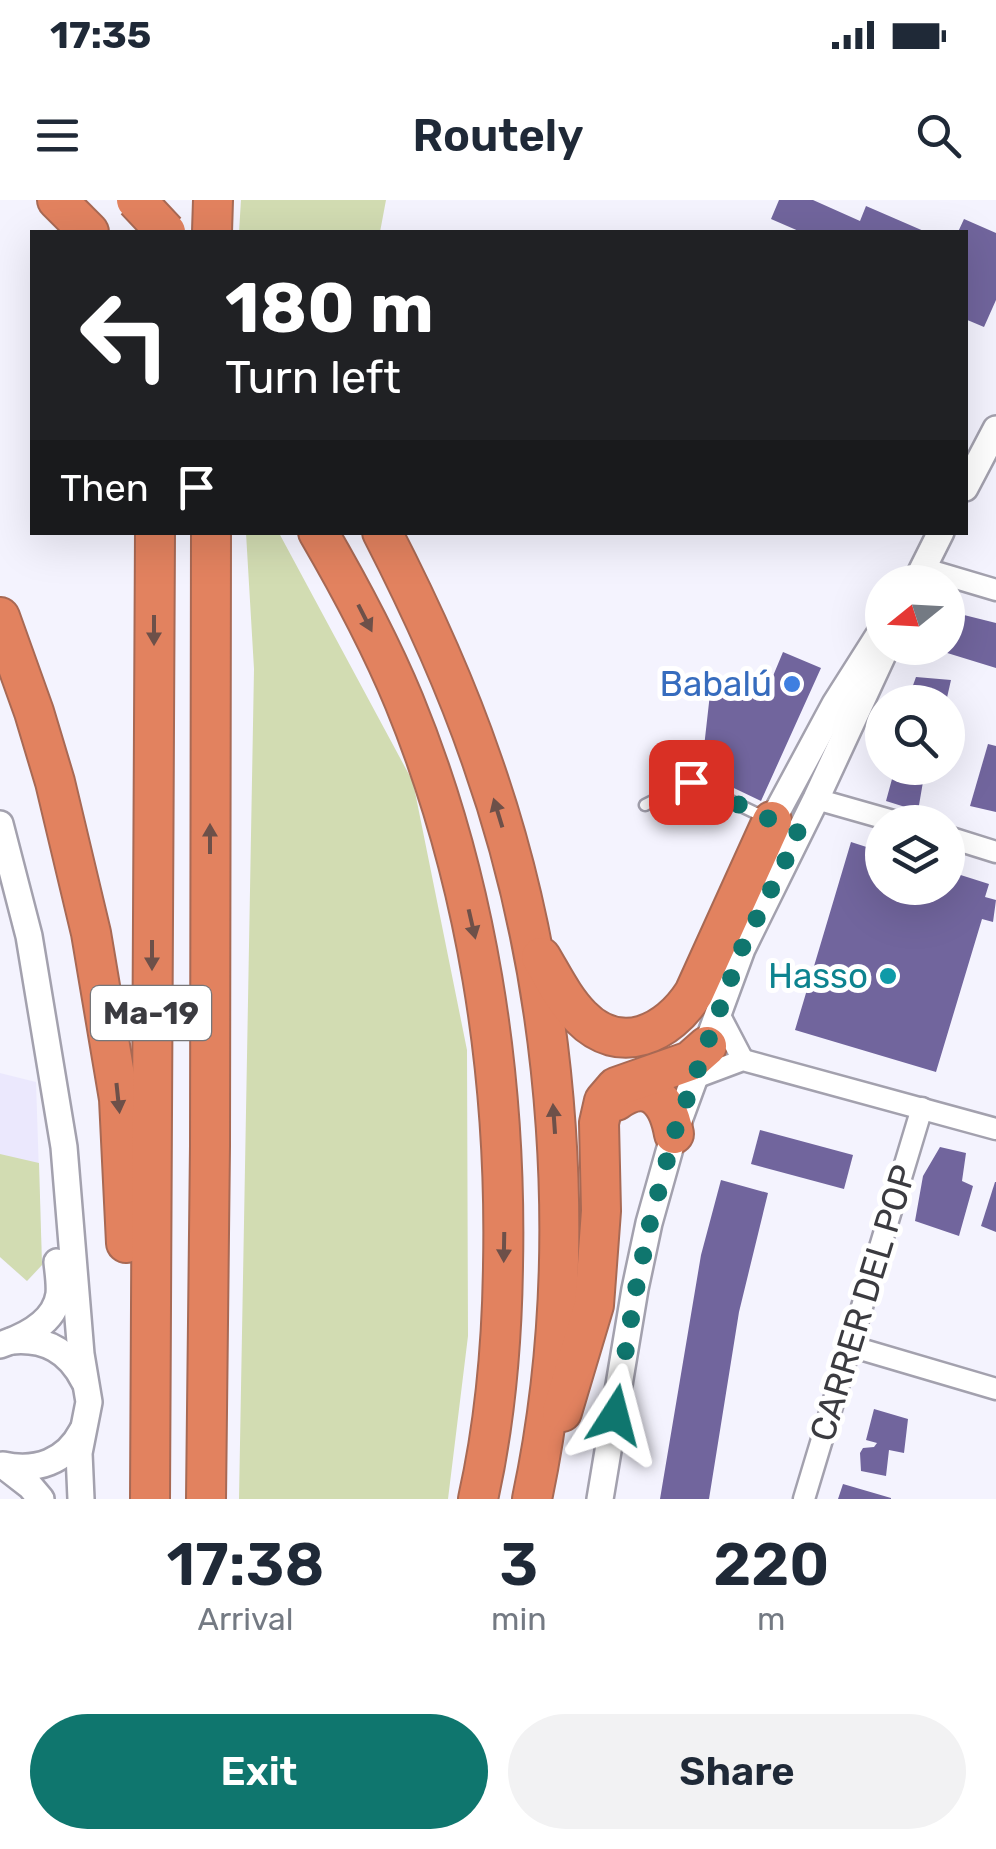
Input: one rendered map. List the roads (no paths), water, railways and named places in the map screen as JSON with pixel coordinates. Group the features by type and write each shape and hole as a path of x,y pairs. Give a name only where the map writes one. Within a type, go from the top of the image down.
{"highway":[{"path":"136,200 164,230"},
{"path":"158,200 158,230"},
{"path":"212,230 213,200"},
{"name":"Ma-19","path":"150,1496 155,535"},
{"name":"Ma-19","path":"206,1499 211,535"},
{"path":"320,535 406,704 451,843 487,1002 501,1122 504,1254 497,1378 478,1499"},
{"path":"383,535 439,649 484,764 509,851 541,997 552,1093 558,1234 553,1350 532,1497"},
{"path":"0,617 55,782 107,1020 120,1099 132,1354 150,1496"},
{"path":"531,941 572,1007 590,1026 622,1038 654,1031 672,1020 694,993 786,827"},
{"path":"532,1497 573,1380 594,1305 600,1211 599,1123 604,1101 616,1087 690,1061 707,1046"},
{"path":"599,1123 621,1096 644,1092 659,1097 665,1105 674,1134"},
{"path":"210,1146 227,1214 226,1499"}],"street":[{"path":"968,482 996,429"},
{"path":"924,565 939,535"},
{"path":"965,585 996,590"},
{"path":"600,1499 636,1289 674,1134 834,704 865,656"},
{"path":"786,827 816,799 878,665"},
{"path":"816,799 865,813"},
{"path":"0,824 29,936 64,1147 81,1354 89,1402 79,1453 81,1499"},
{"path":"965,842 996,852"},
{"path":"707,1046 743,1060 996,1129"},
{"path":"707,1046 743,1060"},
{"path":"4,1341 30,1333 42,1324 58,1297 50,1150 51,1076"},
{"name":"CARRER DEL POP","path":"804,1499 922,1108"},
{"path":"4,1341 36,1341 56,1348 74,1364 87,1388"},
{"path":"850,1346 996,1390"},
{"path":"1,1464 28,1468 51,1462 69,1450 84,1428"},
{"path":"1,1464 41,1499"}],"lane":[{"path":"646,805 691,782 786,827"}],"place":[{"name":"Babalú","path":"792,684"},
{"name":"Hasso","path":"888,976"}]}
